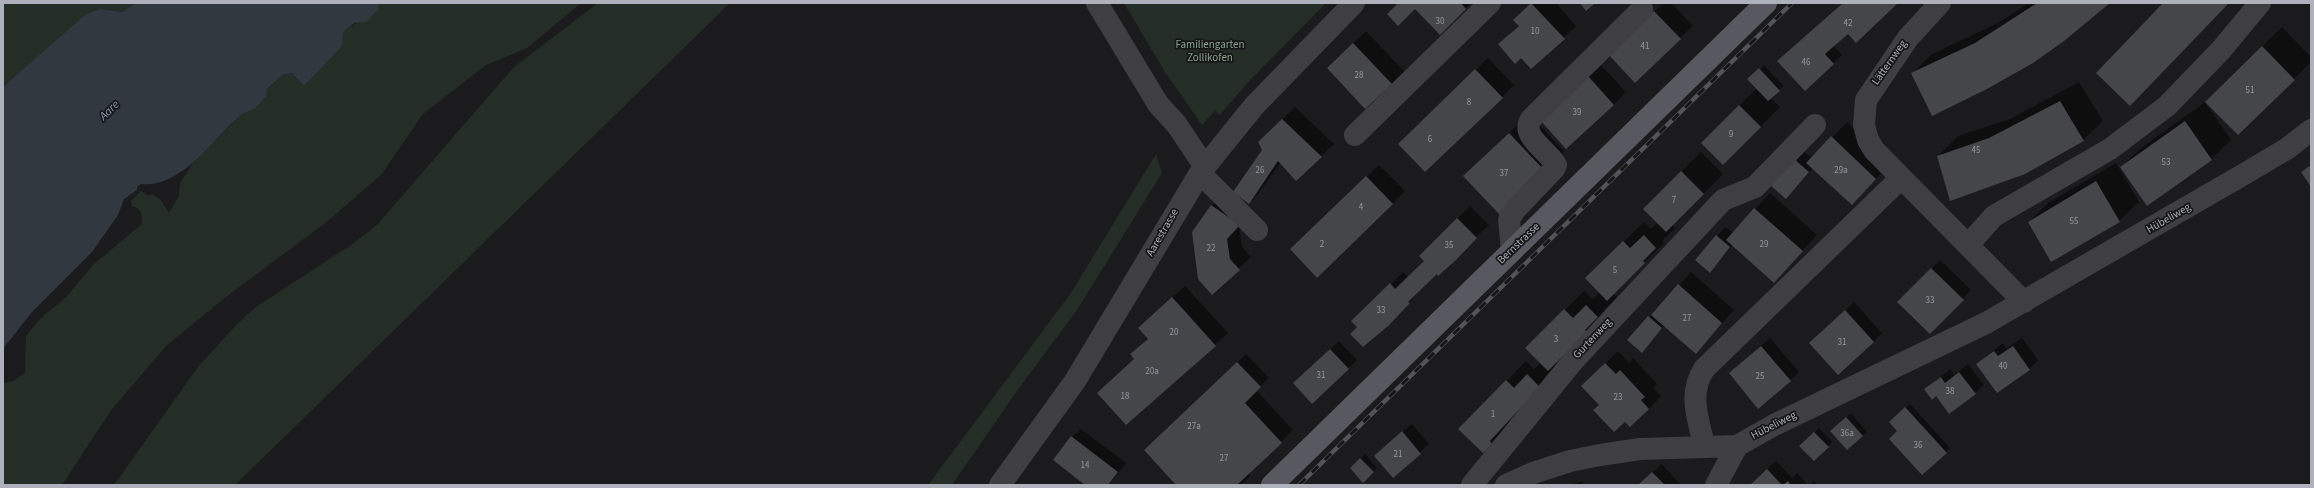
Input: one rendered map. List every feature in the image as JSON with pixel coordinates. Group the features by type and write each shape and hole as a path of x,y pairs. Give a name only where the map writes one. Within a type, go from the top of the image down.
{"main road":[{"name":"Bernstrasse","path":"1272,485 1766,3"}],"street":[{"path":"1097,3 1158,104 1177,125 1202,170 1257,230"},
{"name":"Aarestrasse","path":"1000,485 1075,381 1202,170 1254,106 1354,3"},
{"path":"1355,135 1490,3"},
{"name":"Lätternweg","path":"1901,178 1874,150 1866,134 1864,108 1870,92 1908,38 1940,3"},
{"path":"1968,246 1994,216 2110,148 2167,106 2221,50 2260,3"},
{"path":"1512,251 1509,220 1514,211 1554,169 1556,165 1533,139 1528,131 1528,124 1531,119 1642,9"},
{"name":"Gurtenweg","path":"1472,485 1573,361 1723,200 1755,187 1815,124"},
{"name":"Hübeliweg","path":"1506,485 1533,473 1570,461 1640,449 1737,446 1774,425 1942,346 2024,302 2288,148 2311,130"},
{"path":"1704,446 1694,401 1698,380 1704,369 1901,178 2024,302"},
{"path":"1716,485 1737,446"}],"green space":[{"path":"3,3 136,3 122,12 101,9 3,87"},
{"path":"379,3 581,3 527,48 486,65 423,114 381,175 324,224 226,297 167,345 112,409 62,485 3,485 3,383 13,381 25,373 26,336 40,319 66,297 94,264 142,224 140,210 132,206 131,201 141,191 148,196 152,194 160,199 169,213 179,196 180,183 193,163 242,114 254,108 266,97 266,90 282,75 292,73 304,86 323,65 341,33 374,14"},
{"path":"598,3 730,3 235,485 114,485 198,367 237,324 256,307 354,243 377,225 513,68"},
{"name":"Familiengarten Zollikofen","path":"1124,3 1326,3 1250,80 1220,115 1215,111 1202,125 1165,72"},
{"path":"1156,154 1162,173 1077,310 1019,388 952,485 928,485 1071,293"}],"water":[{"name":"Aare","path":"136,3 379,3 378,10 366,22 354,23 343,32 342,46 304,86 292,73 282,75 266,90 266,97 256,107 241,115 184,170 170,178 156,183 141,184 137,187 137,190 124,199 118,215 92,252 31,313 3,349 3,87 85,15 101,9 122,12"}],"building":[{"path":"1398,3 1461,3 1466,9 1440,35 1415,9 1398,26 1387,14"},
{"path":"1531,3 1565,39 1531,69 1521,58 1515,64 1498,44 1519,26 1513,20"},
{"path":"1580,3 1595,3 1586,11"},
{"path":"1843,3 1898,3 1856,43 1848,34 1825,54 1834,64 1805,91 1777,61"},
{"path":"2037,3 2110,3 2064,41 2033,63 1987,89 1932,116 1911,73 1975,43"},
{"path":"2163,3 2229,3 2130,106 2096,73"},
{"path":"1654,11 1681,39 1635,83 1608,54"},
{"path":"1353,43 1392,84 1365,109 1327,68"},
{"path":"2262,46 2295,80 2238,135 2205,102"},
{"path":"1759,68 1780,91 1768,101 1747,79"},
{"path":"1475,69 1503,98 1425,172 1398,144"},
{"path":"1588,76 1614,105 1566,149 1540,120"},
{"path":"2060,101 2084,141 2025,174 1950,201 1937,156 1989,138"},
{"path":"1739,105 1761,127 1723,165 1701,143"},
{"path":"1282,119 1322,157 1296,181 1278,161 1249,204 1233,192 1262,150 1258,142"},
{"path":"2185,121 2212,160 2147,206 2120,167"},
{"path":"1509,133 1545,171 1500,215 1463,176"},
{"path":"1831,136 1876,179 1852,205 1806,163"},
{"path":"1794,159 1809,172 1786,199 1771,186"},
{"path":"2311,165 2311,187 2301,172"},
{"path":"1681,171 1704,194 1666,232 1643,209"},
{"path":"1366,176 1393,204 1317,278 1290,249"},
{"path":"2096,181 2120,222 2051,262 2028,222"},
{"path":"1211,205 1240,225 1227,239 1230,259 1240,270 1212,295 1198,279 1192,232"},
{"path":"1754,208 1803,251 1774,283 1726,240"},
{"path":"1457,218 1477,238 1456,260 1438,276 1437,274 1408,302 1410,303 1388,326 1363,347 1350,334 1357,327 1351,321 1390,283 1395,289 1424,261 1419,256"},
{"path":"1644,235 1656,248 1643,261 1645,263 1607,301 1585,278 1623,241 1630,248"},
{"path":"1716,235 1730,247 1710,273 1695,260"},
{"path":"1931,268 1964,300 1930,334 1897,302"},
{"path":"1678,284 1722,323 1696,354 1651,315"},
{"path":"1172,297 1216,346 1126,425 1097,393 1134,359 1130,354 1148,339 1138,328"},
{"path":"1586,305 1598,317 1585,330 1587,332 1548,371 1525,348 1564,309 1573,318"},
{"path":"1845,310 1874,342 1838,375 1809,343"},
{"path":"1648,316 1662,328 1642,353 1627,340"},
{"path":"1761,346 1791,381 1758,409 1729,373"},
{"path":"2013,346 2030,370 1997,393 1976,364 1994,351 1998,356"},
{"path":"1330,349 1349,369 1312,404 1293,383"},
{"path":"1237,362 1261,387 1245,403 1282,443 1237,485 1176,485 1144,450"},
{"path":"1605,363 1616,374 1620,370 1645,397 1641,400 1649,409 1630,427 1625,422 1614,432 1593,410 1599,405 1581,386"},
{"path":"1959,372 1976,394 1949,414 1936,396 1932,400 1924,389 1941,377 1945,383"},
{"path":"1527,374 1540,387 1490,441 1492,444 1483,453 1458,429 1506,380 1514,388"},
{"path":"1905,407 1947,453 1922,475 1889,439 1897,431 1889,422"},
{"path":"1846,417 1863,436 1847,450 1830,431"},
{"path":"1402,431 1421,454 1393,478 1374,456"},
{"path":"1814,432 1829,447 1814,461 1799,446"},
{"path":"1071,436 1118,472 1108,485 1085,485 1053,460"},
{"path":"1360,458 1374,472 1363,483 1350,468"},
{"path":"1767,469 1782,485 1750,485"},
{"path":"1652,472 1665,485 1638,485"},
{"path":"1788,481 1791,485 1783,485"}],"railway":[{"path":"1299,485 1792,3"}]}
